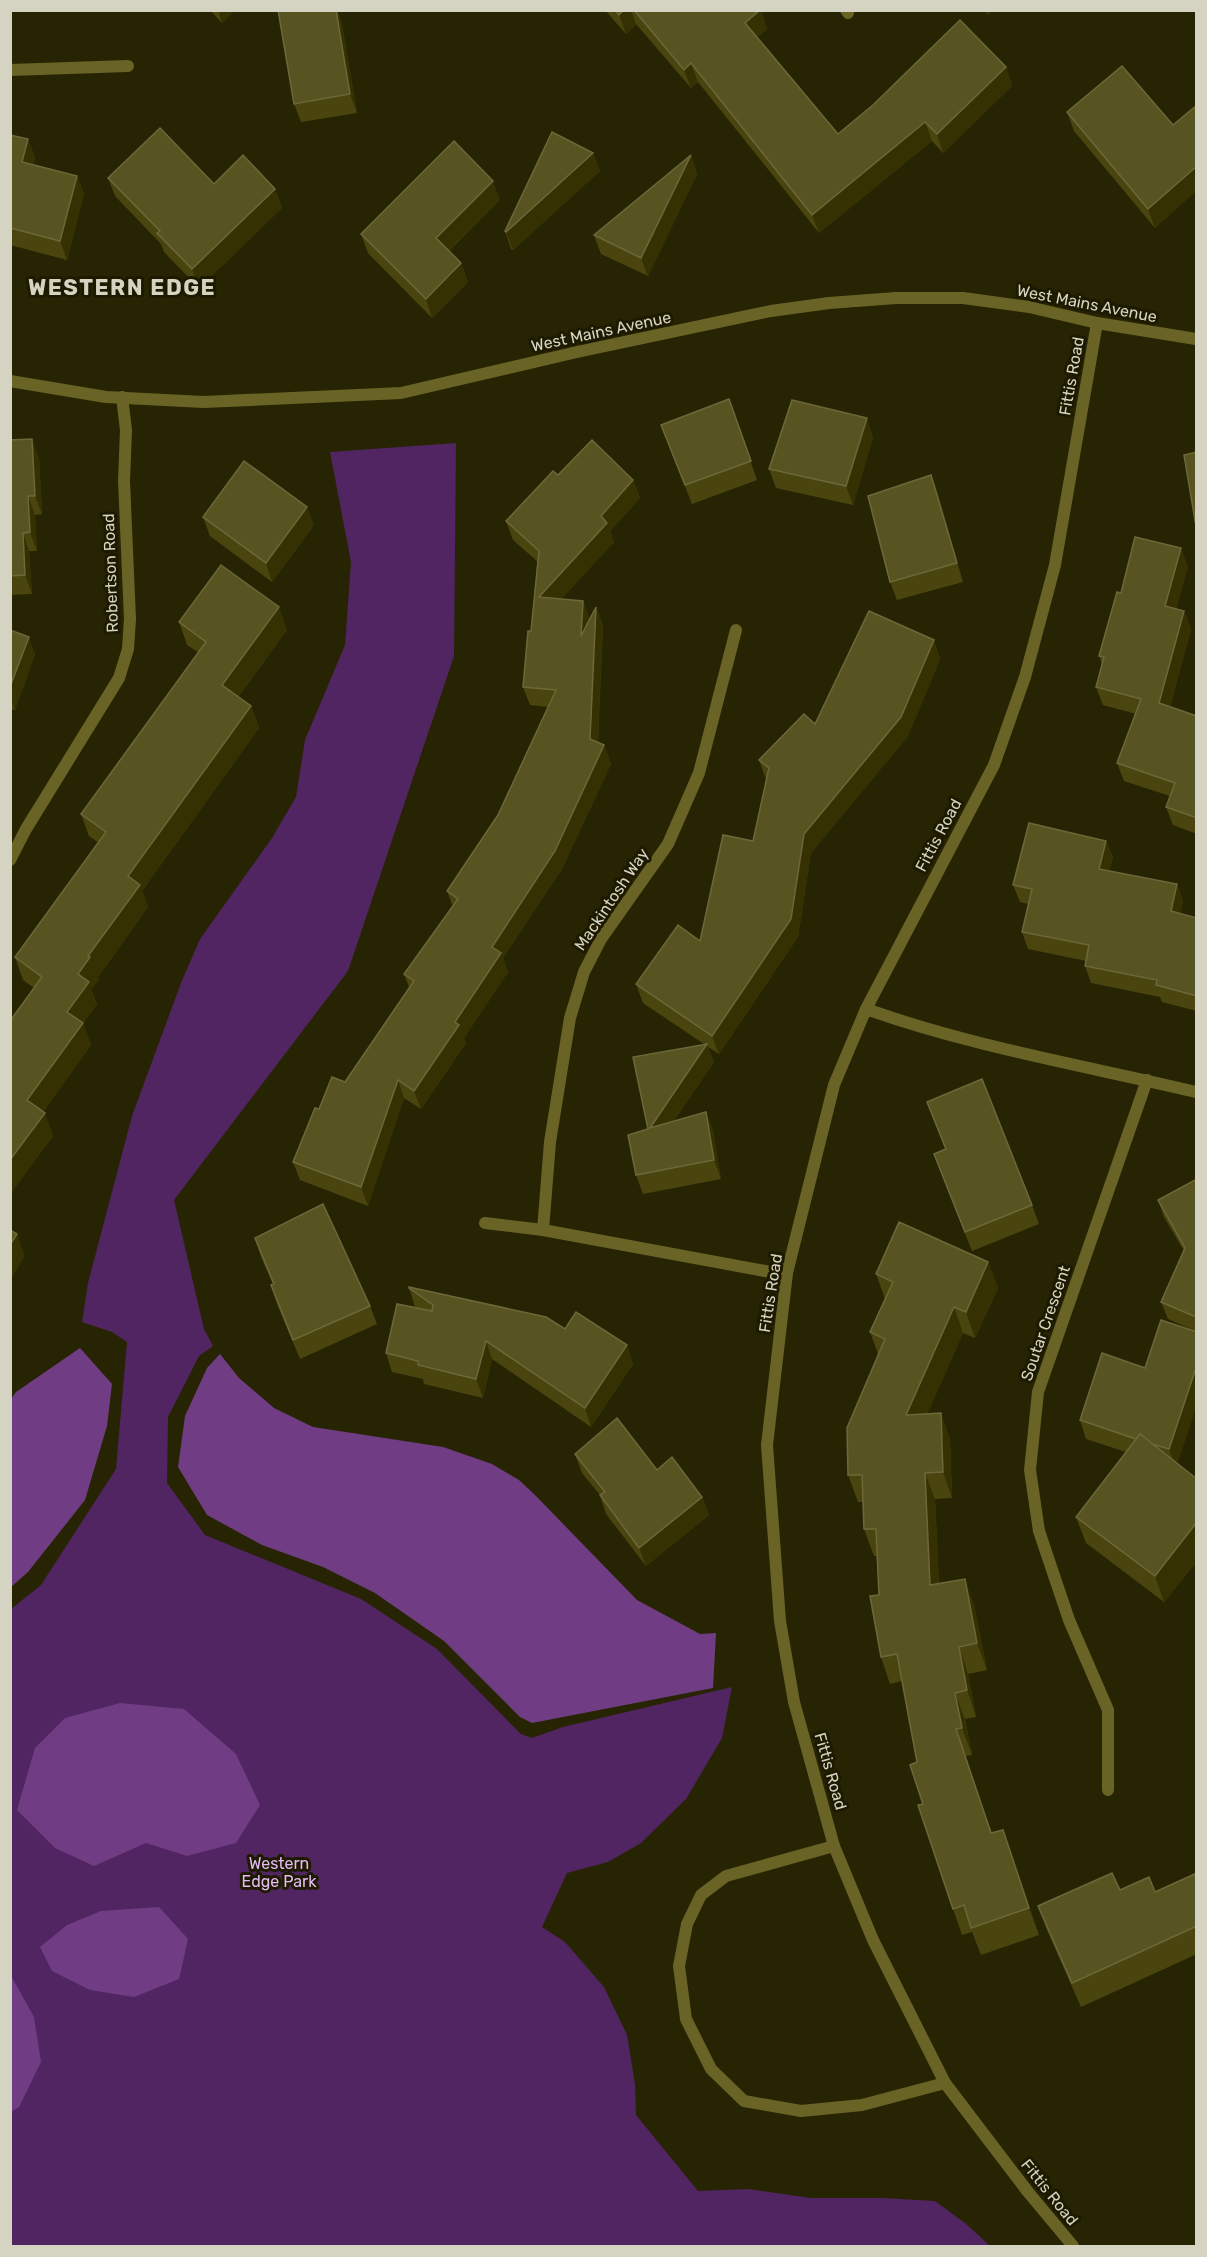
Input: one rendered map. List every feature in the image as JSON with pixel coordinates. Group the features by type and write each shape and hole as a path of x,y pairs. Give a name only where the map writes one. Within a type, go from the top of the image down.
{"street":[{"path":"10,70 128,66"},
{"name":"West Mains Avenue","path":"10,381 122,398 204,402 401,393 771,311 885,298 963,298 1029,307 1097,323 1197,339"},
{"name":"Fittis Road","path":"1073,2247 945,2083 873,1940 834,1846 794,1702 780,1621 767,1445 788,1273 834,1084 866,1009 994,765 1025,677 1055,564 1097,323"},
{"name":"Robertson Road","path":"10,860 26,829 119,678 128,649 130,619 124,481 126,430 122,398"},
{"name":"Mackintosh Way","path":"543,1230 550,1143 570,1018 584,972 600,939 669,844 699,773 736,630"},
{"path":"866,1009 894,1020 989,1045 1197,1092"},
{"name":"Soutar Crescent","path":"1108,1790 1108,1710 1070,1620 1039,1531 1030,1470 1038,1392 1148,1080"},
{"path":"485,1222 543,1230 765,1271 788,1273"},
{"path":"834,1846 726,1875 702,1895 687,1924 679,1966 686,2019 711,2069 744,2101 801,2111 862,2105 945,2083"}],"green space":[{"name":"Western Edge Park","path":"456,443 454,656 348,971 174,1200 204,1329 213,1346 199,1356 168,1417 167,1483 205,1535 361,1599 437,1649 521,1734 532,1738 563,1727 732,1687 722,1738 686,1799 641,1843 608,1862 567,1873 542,1927 565,1942 604,1987 627,2035 635,2084 636,2115 698,2191 748,2189 811,2198 935,2201 965,2223 990,2246 11,2246 11,1609 41,1585 116,1469 127,1342 112,1332 82,1322 88,1283 132,1116 181,983 200,939 272,838 296,797 305,740 345,645 351,562 330,452"}],"shaded area":[{"path":"80,1348 112,1384 107,1426 85,1500 28,1572 11,1587 11,1399 16,1392"},
{"path":"220,1354 239,1378 274,1408 313,1427 443,1447 492,1464 519,1480 637,1600 700,1634 716,1633 713,1688 532,1723 520,1717 444,1641 375,1593 323,1567 262,1545 207,1515 178,1467 185,1416 207,1368"},
{"path":"120,1703 184,1709 236,1754 260,1805 236,1843 187,1856 146,1843 94,1866 55,1848 17,1810 35,1748 65,1718"},
{"path":"159,1907 188,1939 179,1979 134,1997 90,1990 52,1971 40,1947 67,1925 101,1911"},
{"path":"10,1974 34,2017 41,2062 19,2107 11,2112"}],"building":[{"path":"278,10 336,10 350,94 294,104"},
{"path":"634,10 760,10 745,23 838,134 873,105 960,20 1006,67 937,134 925,122 812,215 691,63 684,70"},
{"path":"1122,66 1173,125 1197,105 1197,166 1148,209 1067,112"},
{"path":"160,128 214,184 243,155 275,189 192,269 157,233 160,231 108,178"},
{"path":"552,132 593,153 506,232 505,231"},
{"path":"10,135 28,139 22,162 77,176 60,241 10,228"},
{"path":"454,141 493,181 436,238 461,263 426,299 361,234"},
{"path":"691,155 641,258 594,235"},
{"path":"729,399 751,461 685,485 661,425"},
{"path":"792,400 867,418 846,486 769,469"},
{"path":"32,439 35,496 28,496 30,532 23,533 25,575 10,576 10,440"},
{"path":"592,440 633,480 601,516 607,523 539,597 583,601 581,636 596,607 590,739 604,745 555,851 492,947 501,953 455,1022 459,1025 414,1091 398,1080 361,1187 293,1162 315,1108 319,1109 332,1077 345,1082 414,981 404,974 458,899 447,891 498,815 556,690 523,687 539,551 506,521 553,471 558,475"},
{"path":"1197,452 1197,526 1196,526 1184,455"},
{"path":"244,461 307,507 266,563 203,517"},
{"path":"931,475 957,563 890,582 868,496"},
{"path":"1135,537 1181,548 1165,606 1184,611 1159,703 1197,716 1197,818 1166,807 1175,783 1117,763 1141,699 1096,687 1104,657 1099,656 1117,592 1121,593"},
{"path":"221,565 279,607 222,685 251,706 128,876 140,885 88,956 90,957 78,974 89,982 67,1012 83,1023 27,1100 45,1113 10,1160 10,1021 42,977 15,957 106,832 81,814 206,642 179,622"},
{"path":"869,611 934,640 901,717 804,834 791,919 712,1036 636,984 678,925 700,941 723,835 753,841 769,768 759,760 804,714 815,724"},
{"path":"10,630 29,637 10,687"},
{"path":"1029,823 1106,841 1099,869 1177,884 1171,911 1197,918 1197,996 1156,985 1157,980 1085,966 1089,945 1022,932 1032,889 1013,885"},
{"path":"707,1044 650,1128 706,1112 714,1160 636,1175 628,1135 648,1129 633,1057"},
{"path":"982,1079 1032,1205 965,1232 934,1154 946,1149 927,1102"},
{"path":"1197,1179 1196,1317 1161,1302 1185,1248 1158,1200"},
{"path":"323,1204 370,1306 293,1340 255,1238"},
{"path":"899,1222 988,1262 966,1312 954,1307 906,1415 941,1413 943,1472 925,1473 930,1585 965,1579 977,1643 959,1647 967,1690 955,1693 962,1728 956,1729 991,1833 1003,1830 1029,1908 971,1928 964,1905 953,1909 918,1805 923,1804 910,1765 917,1762 897,1654 881,1657 870,1596 879,1595 876,1529 864,1529 862,1475 848,1475 847,1428 885,1339 870,1332 893,1282 876,1274"},
{"path":"10,1230 17,1234 10,1245"},
{"path":"409,1287 546,1317 565,1329 576,1312 627,1345 585,1408 486,1341 476,1379 418,1365 418,1361 386,1353 397,1304 432,1311 433,1305"},
{"path":"1161,1320 1197,1332 1197,1365 1169,1449 1152,1444 1140,1434 1136,1439 1080,1420 1102,1353 1145,1368"},
{"path":"617,1418 657,1470 672,1457 702,1497 639,1548 600,1495 605,1492 575,1454"},
{"path":"1140,1434 1197,1479 1197,1522 1155,1576 1076,1517"},
{"path":"1112,1873 1120,1890 1149,1877 1155,1892 1197,1873 1197,1926 1072,1983 1038,1906"}],"district":[{"name":"WESTERN EDGE","path":"122,287"}]}
